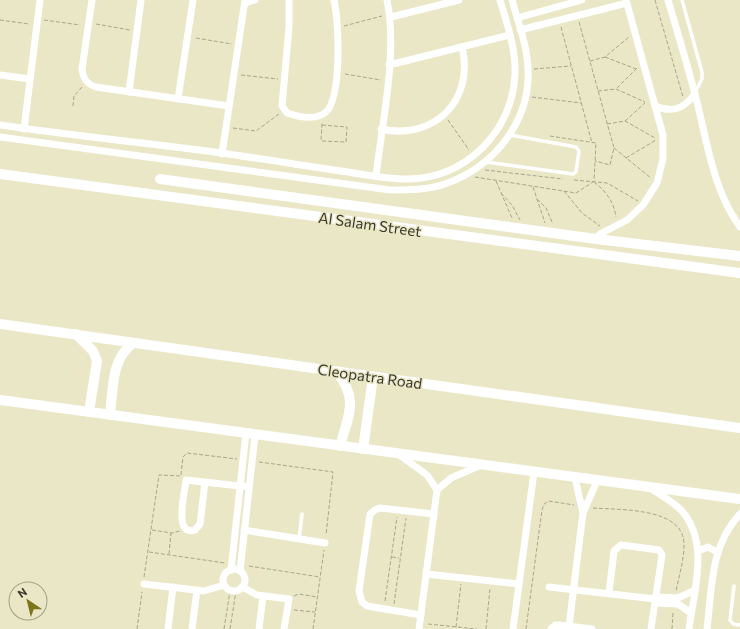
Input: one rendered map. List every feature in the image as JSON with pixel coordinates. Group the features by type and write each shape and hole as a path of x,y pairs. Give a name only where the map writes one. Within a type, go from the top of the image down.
{"main road":[{"name":"Al Salam Street","path":"0,174 740,273"},
{"name":"Al Salam Street","path":"160,179 596,239 740,256"},
{"name":"Cleopatra Road","path":"0,324 740,428"},
{"path":"76,334 93,351 97,361 89,412"},
{"path":"110,415 117,365 124,351 133,343"},
{"path":"336,371 348,388 351,400 340,446"},
{"path":"363,449 373,377"},
{"path":"0,400 740,499"}],"street":[{"path":"24,129 40,0"},
{"path":"92,0 82,69 83,75 91,85 129,92 229,106"},
{"path":"129,92 141,0"},
{"path":"178,99 193,0"},
{"path":"222,154 245,1 255,0"},
{"path":"289,0 289,27 282,102 284,110 292,115 313,117 322,115 329,108 337,73 338,27 334,0"},
{"path":"376,176 389,65 390,15 387,0"},
{"path":"390,15 459,0"},
{"path":"0,125 376,176 407,179 424,178 456,167 473,156 494,135 509,106 515,73 510,35 500,0"},
{"path":"0,137 390,190 409,190 445,184 464,176 485,162 510,135 522,108 527,89 528,69 526,49 512,0"},
{"path":"517,18 565,2 582,0"},
{"path":"668,0 695,93 715,177 722,196 740,227"},
{"path":"520,30 577,16 610,3 626,1 663,135 664,148 661,171 657,182 643,205 636,213 618,226 600,234 596,239"},
{"path":"389,65 510,35"},
{"path":"381,129 401,132 411,131 430,125 444,115 453,105 462,87 465,67 462,47"},
{"path":"0,75 30,79"},
{"path":"655,106 662,109 678,109 691,100 695,93"},
{"path":"118,153 119,141"},
{"path":"314,180 316,168"},
{"path":"224,585 224,576 231,567 243,460 250,434"},
{"path":"242,587 244,578 240,568 252,461 250,434"},
{"path":"398,454 427,475 437,490 434,514 426,574 420,622 393,610 367,606 360,597 370,514 380,508 434,514"},
{"path":"437,490 452,478 481,465"},
{"path":"513,629 534,472"},
{"path":"205,482 198,527 191,531 184,528 181,521 184,478 249,487"},
{"path":"575,478 583,509"},
{"path":"564,627 574,589 583,509 597,481"},
{"path":"650,488 676,505 686,516 696,536 698,551 695,590 689,629"},
{"path":"707,629 717,552 724,535 740,514"},
{"path":"244,530 325,543"},
{"path":"609,593 614,551 621,544 656,549 661,552 651,629"},
{"path":"698,551 708,547 717,552"},
{"path":"231,567 240,568"},
{"path":"426,574 519,584"},
{"path":"144,584 197,590 211,590 224,585"},
{"path":"224,585 233,591 242,587"},
{"path":"168,629 173,587"},
{"path":"242,587 252,594 289,599 284,629"},
{"path":"548,587 674,601 691,613"},
{"path":"192,629 197,590"},
{"path":"674,601 695,590"},
{"path":"259,629 263,596"},
{"path":"551,629 555,625 592,629"}],"lane":[{"path":"682,0 702,72 700,87 695,93"},
{"path":"485,162 573,174 576,172 579,151 576,147 510,135"},
{"path":"299,539 302,514"},
{"path":"734,586 730,620 733,624 740,625"}],"path":[{"path":"655,0 683,99 682,102"},
{"path":"338,27 390,15"},
{"path":"577,16 614,148 610,165 595,160"},
{"path":"0,20 88,25 137,31"},
{"path":"560,20 592,143"},
{"path":"590,61 605,57 635,32"},
{"path":"188,37 238,44"},
{"path":"605,57 636,69"},
{"path":"616,89 643,61"},
{"path":"528,69 572,66"},
{"path":"337,73 387,81"},
{"path":"234,74 284,80"},
{"path":"73,106 73,101 77,91 85,86 91,85"},
{"path":"598,91 616,89 645,102"},
{"path":"607,124 625,121 652,96"},
{"path":"530,97 582,103"},
{"path":"226,127 256,131 284,110"},
{"path":"322,115 322,125 322,141 346,142 347,127 322,125"},
{"path":"444,115 473,156"},
{"path":"625,121 657,139 625,158"},
{"path":"614,148 657,182"},
{"path":"475,169 562,178"},
{"path":"464,176 578,192 594,182"},
{"path":"570,179 609,184 643,205"},
{"path":"496,180 520,228"},
{"path":"594,182 604,190 611,200 616,212 618,226"},
{"path":"532,186 552,232"},
{"path":"563,191 582,214 608,231"},
{"path":"501,192 512,205 520,228"},
{"path":"537,198 546,208 552,232"},
{"path":"137,629 159,475 184,478 183,457 187,453 243,460"},
{"path":"252,461 333,472 314,629"},
{"path":"526,629 544,504 549,501 583,509 655,514 674,522 680,529 684,545 674,601 672,629"},
{"path":"384,609 398,510"},
{"path":"393,610 407,511"},
{"path":"151,530 176,533 184,528"},
{"path":"169,554 172,533"},
{"path":"148,552 169,554 231,567"},
{"path":"392,557 400,558"},
{"path":"240,568 320,577"},
{"path":"456,627 461,578"},
{"path":"486,629 491,581"},
{"path":"224,629 233,591"},
{"path":"230,629 233,591"},
{"path":"289,599 299,594 318,597"},
{"path":"287,609 316,612"},
{"path":"420,622 477,629"}]}
